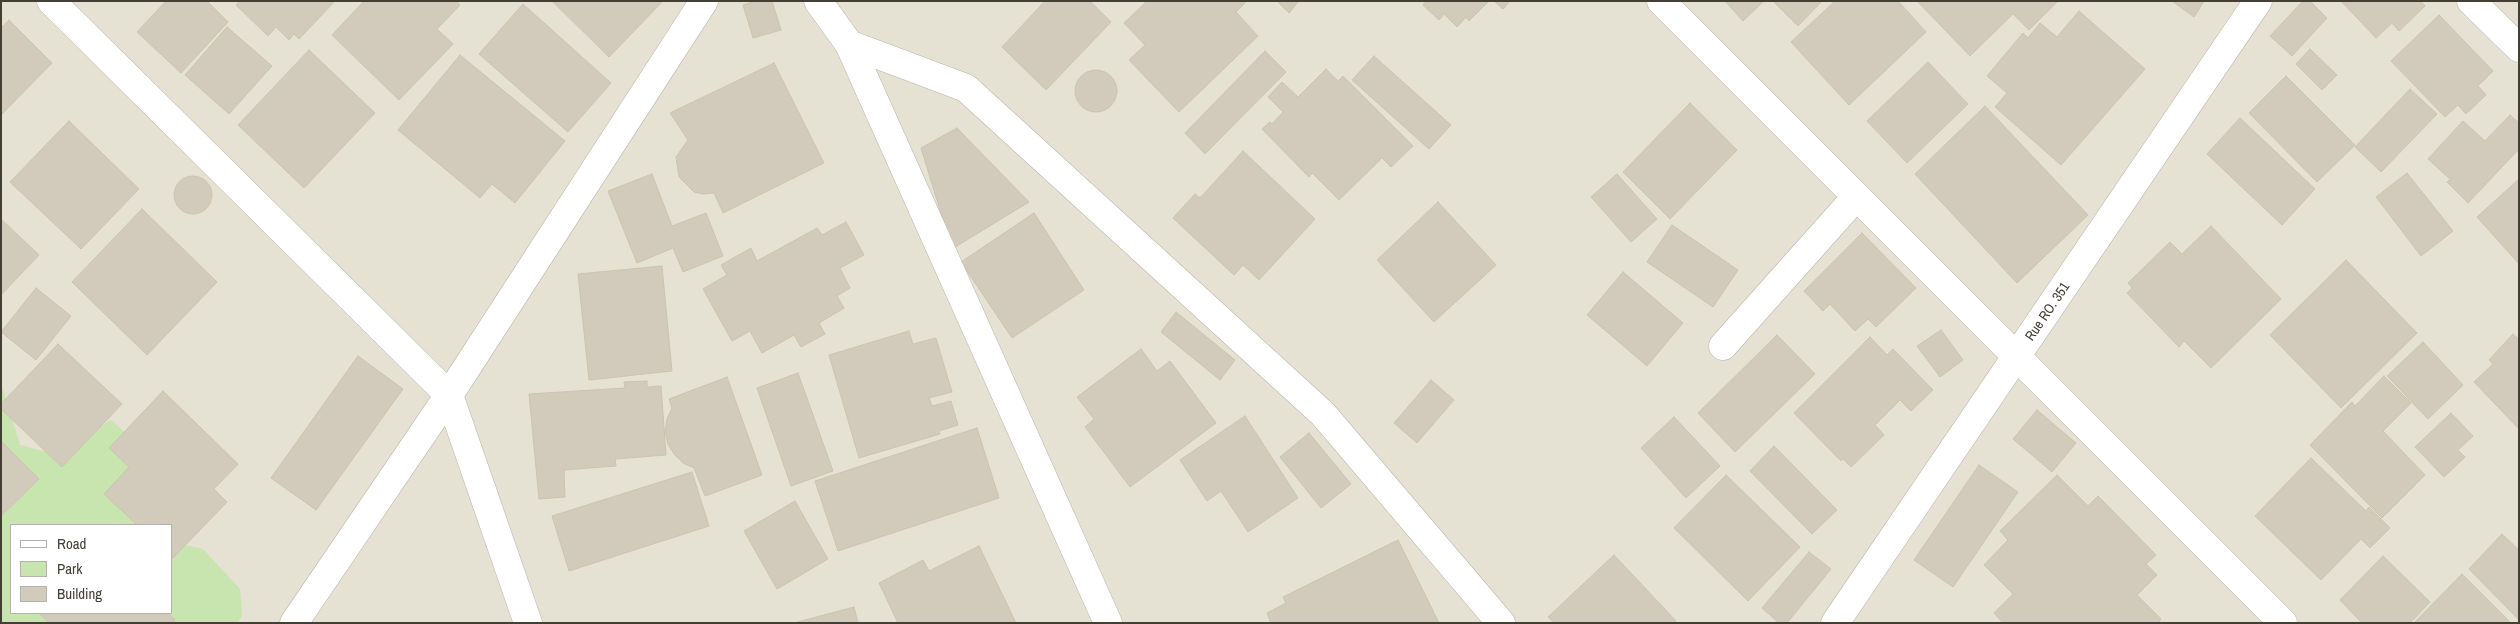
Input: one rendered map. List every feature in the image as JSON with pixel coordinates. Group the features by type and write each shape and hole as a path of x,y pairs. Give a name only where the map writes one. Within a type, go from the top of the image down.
{"street":[{"path":"51,1 449,395 528,623"},
{"path":"294,623 449,395 704,1"},
{"path":"818,1 848,44 1108,623"},
{"path":"1660,1 2283,623"},
{"name":"Rue RO. 351","path":"1836,623 2258,1"},
{"path":"2471,1 2519,48"},
{"path":"848,44 966,88 1323,414 1501,623"},
{"path":"1723,346 1856,197"}],"shaded area":[{"path":"1,1 2519,1 2519,623 1,623"}],"green space":[{"path":"1,384 20,445 55,454 111,420 135,442 133,492 156,524 10,524 10,614 172,614 172,542 203,549 240,589 242,616 237,623 1,623"}],"building":[{"path":"166,1 207,1 228,22 181,73 137,32"},
{"path":"240,1 335,1 299,39 294,34 289,40 276,27 268,36 236,5"},
{"path":"364,1 456,1 460,5 437,29 453,44 399,100 332,35"},
{"path":"552,1 663,1 609,57"},
{"path":"755,1 772,1 781,30 753,38 743,5"},
{"path":"1045,1 1090,1 1111,22 1046,90 1002,47"},
{"path":"1147,1 1247,1 1236,12 1258,36 1179,112 1129,60 1145,45 1124,23"},
{"path":"1277,1 1299,1 1289,13"},
{"path":"1426,1 1489,1 1469,21 1466,17 1457,27 1444,14 1439,20 1423,5"},
{"path":"1494,1 1510,1 1503,9"},
{"path":"1725,1 1764,1 1743,21"},
{"path":"1773,1 1822,1 1798,26"},
{"path":"1835,1 1898,1 1926,32 1849,105 1791,42"},
{"path":"1917,1 2058,1 2029,30 2013,14 1970,56"},
{"path":"2172,1 2204,1 2194,17"},
{"path":"2303,1 2310,1 2327,18 2292,56 2270,36"},
{"path":"2341,1 2421,1 2425,6 2399,31 2392,23 2376,38"},
{"path":"523,4 611,83 568,132 479,54"},
{"path":"2079,11 2145,69 2061,165 1995,107 2007,93 1987,76 2023,33 2028,38 2040,23 2057,37"},
{"path":"2439,15 2493,71 2478,86 2486,95 2466,114 2458,105 2445,117 2391,61"},
{"path":"9,20 52,63 1,115 1,28"},
{"path":"227,27 272,66 229,114 185,75"},
{"path":"2310,49 2337,75 2322,90 2296,64"},
{"path":"309,50 375,113 304,188 238,125"},
{"path":"1265,51 1286,72 1205,154 1185,133"},
{"path":"460,55 565,141 515,203 492,184 480,198 398,130"},
{"path":"1374,56 1451,125 1429,149 1352,80"},
{"path":"1928,62 1968,104 1907,163 1867,121"},
{"path":"774,63 824,163 723,213 714,193 703,194 694,192 679,177 676,157 688,140 670,113"},
{"path":"1326,69 1338,81 1343,76 1413,146 1391,167 1382,158 1339,200 1312,173 1309,177 1262,129 1270,122 1272,124 1283,112 1268,97 1282,82 1298,97"},
{"path":"1100,70 1108,73 1114,79 1117,91 1114,103 1108,109 1092,112 1084,109 1078,103 1075,87 1078,79 1084,73"},
{"path":"2286,76 2355,145 2317,182 2249,113"},
{"path":"2410,89 2437,114 2381,172 2355,147"},
{"path":"1690,103 1737,150 1670,219 1623,172"},
{"path":"1985,106 2088,215 2017,283 1915,174"},
{"path":"2510,115 2519,123 2519,149 2468,203 2447,182 2450,179 2428,159 2463,121 2485,141"},
{"path":"2240,118 2315,189 2282,225 2207,154"},
{"path":"69,121 139,189 81,249 10,182"},
{"path":"957,128 1029,202 952,249 921,148"},
{"path":"1243,151 1315,219 1259,280 1243,265 1234,275 1173,218 1195,194 1200,198"},
{"path":"2407,173 2453,231 2421,256 2376,197"},
{"path":"652,174 672,226 706,213 723,256 683,272 673,248 637,263 608,191"},
{"path":"1617,174 1657,219 1631,242 1591,197"},
{"path":"193,176 200,177 206,182 211,188 211,202 206,208 200,213 193,214 186,213 180,208 175,202 174,195 175,188 180,182 186,177"},
{"path":"2519,179 2519,264 2477,217"},
{"path":"1438,202 1496,265 1434,322 1377,260"},
{"path":"142,209 217,282 147,355 72,282"},
{"path":"1034,213 1084,290 1012,338 961,262"},
{"path":"1,219 39,255 1,295"},
{"path":"846,222 864,255 840,268 850,288 837,296 844,308 819,323 825,334 801,347 794,335 762,353 750,331 732,341 703,289 727,275 721,265 751,248 757,261 817,228 822,235"},
{"path":"1672,225 1738,270 1713,307 1647,262"},
{"path":"2211,226 2281,299 2211,368 2184,341 2179,347 2127,293 2132,288 2128,283 2170,242 2182,254"},
{"path":"1862,233 1916,288 1876,327 1868,319 1855,331 1830,304 1823,311 1804,291"},
{"path":"2346,260 2417,333 2341,408 2270,335"},
{"path":"662,266 672,371 589,380 578,274"},
{"path":"1623,272 1683,323 1647,366 1587,315"},
{"path":"36,288 71,316 36,360 1,332"},
{"path":"1176,312 1235,360 1220,380 1161,332"},
{"path":"1941,330 1963,360 1940,377 1917,346"},
{"path":"909,331 913,344 936,338 952,392 929,398 932,406 951,401 958,425 939,431 940,434 859,458 829,355"},
{"path":"2513,334 2519,339 2519,429 2474,382 2493,364 2489,360"},
{"path":"1777,335 1815,374 1735,452 1698,413"},
{"path":"1870,337 1887,355 1893,349 1933,390 1911,411 1900,400 1875,425 1884,435 1851,467 1843,459 1841,461 1794,413"},
{"path":"2423,342 2463,385 2428,419 2387,376"},
{"path":"58,344 122,404 62,467 1,409 1,404"},
{"path":"1141,349 1157,371 1170,361 1216,423 1130,487 1085,427 1094,419 1077,397"},
{"path":"358,356 403,389 316,510 271,478"},
{"path":"798,373 833,471 791,486 757,388"},
{"path":"2384,376 2411,403 2383,431 2425,475 2382,518 2310,445 2352,402 2355,406"},
{"path":"727,377 762,475 705,496 694,468 683,463 668,444 665,432 667,419 672,408 669,399"},
{"path":"1431,380 1454,400 1417,443 1394,423"},
{"path":"647,381 647,387 661,386 666,455 615,459 616,466 564,470 565,497 539,499 529,394 625,388 624,382"},
{"path":"163,391 238,464 214,489 227,502 172,559 172,524 136,524 104,494 129,467 109,448"},
{"path":"2037,410 2076,443 2052,472 2013,439"},
{"path":"2451,413 2473,436 2458,450 2465,457 2444,477 2415,447"},
{"path":"1245,416 1298,498 1248,532 1221,491 1207,501 1180,460"},
{"path":"1674,417 1720,466 1686,498 1641,448"},
{"path":"977,428 999,498 838,551 815,481"},
{"path":"1309,433 1351,484 1321,508 1280,457"},
{"path":"1,441 39,479 1,516"},
{"path":"1774,446 1837,510 1812,534 1750,471"},
{"path":"2311,458 2366,511 2369,507 2390,528 2370,548 2361,539 2321,580 2255,516"},
{"path":"1979,465 2018,492 1953,587 1914,560"},
{"path":"692,472 709,526 569,571 552,516"},
{"path":"1726,475 1800,547 1748,601 1674,528"},
{"path":"2057,475 2088,506 2098,496 2156,555 2146,564 2157,575 2137,595 2161,619 2158,623 2003,623 1994,613 2013,594 1984,565 2008,540 2000,531"},
{"path":"795,501 828,559 777,589 744,531"},
{"path":"2502,534 2519,550 2519,620 2469,569"},
{"path":"1398,540 1439,623 1271,623 1267,613 1286,603 1283,597"},
{"path":"979,546 1016,623 898,623 879,583 923,560 929,571"},
{"path":"1809,552 1831,569 1787,623 1779,623 1762,608"},
{"path":"1614,555 1676,621 1674,623 1554,623 1548,617"},
{"path":"2383,556 2430,602 2410,623 2362,623 2340,600"},
{"path":"2462,574 2511,623 2414,623"},
{"path":"854,607 858,623 794,623"},
{"path":"40,614 169,614 175,620 172,623 49,623"}]}
